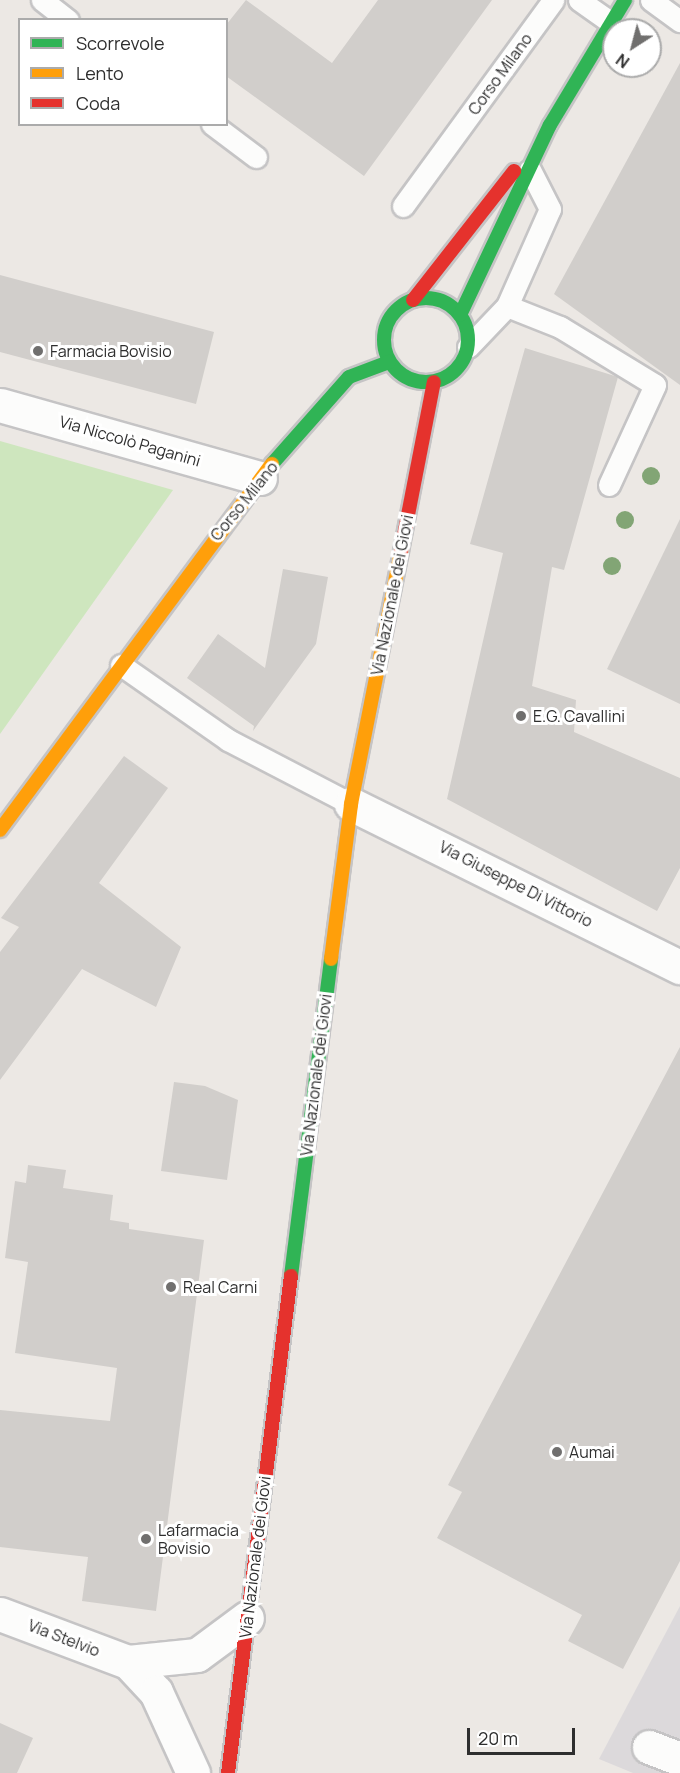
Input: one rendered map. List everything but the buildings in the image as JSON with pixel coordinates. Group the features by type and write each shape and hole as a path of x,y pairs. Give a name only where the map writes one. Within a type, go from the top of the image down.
{"main road":[{"path":"613,18 624,0"},
{"path":"550,125 413,300 397,309 386,325 383,344 389,362 408,379 434,382 456,370 468,347 460,315 550,125 602,36"},
{"path":"413,300 439,300 460,315"},
{"name":"Corso Milano","path":"0,830 260,478 349,377 389,362"},
{"name":"Via Nazionale dei Giovi","path":"228,1773 351,804 434,382"}],"street":[{"name":"Via Niccolò Paganini","path":"0,405 260,478"},
{"name":"Via Giuseppe Di Vittorio","path":"351,804 680,967"},
{"name":"Via Stelvio","path":"0,1614 128,1662 197,1655 247,1618"},
{"name":"Via Stelvio","path":"128,1662 156,1692 193,1773"},
{"path":"649,1747 680,1759"}],"lane":[{"path":"42,0 65,18"},
{"name":"Corso Milano","path":"404,206 553,0"},
{"path":"579,0 604,18"},
{"path":"651,0 680,21"},
{"path":"215,126 256,157"},
{"path":"468,347 507,306 550,209 530,170"},
{"path":"507,306 560,327 655,385 609,485"},
{"path":"121,665 228,740 316,788 351,804"}],"shaded area":[{"path":"680,1606 680,1773 633,1773 599,1759"}],"green space":[{"path":"0,441 173,490 0,734"}],"traffic: fast":[{"path":"460,315 550,125 625,0"},
{"path":"418,298 434,298 450,305 461,316 468,332 468,340 465,356 456,370 434,382 418,382 402,375 391,364 384,348 384,332 391,316 402,305 418,298"},
{"path":"272,464 349,377 389,362"},
{"path":"291,1276 331,959"}],"traffic: slow":[{"path":"0,830 272,464"},
{"path":"331,959 351,804 401,551"}],"traffic: jam":[{"path":"413,300 514,171"},
{"path":"401,551 434,382"},
{"path":"228,1773 291,1276"}],"place":[{"name":"Farmacia Bovisio","path":"38,351"},
{"name":"E.G. Cavallini","path":"521,716"},
{"name":"Real Carni","path":"171,1287"},
{"name":"Aumai","path":"557,1452"},
{"name":"Lafarmacia Bovisio","path":"146,1539"}]}
